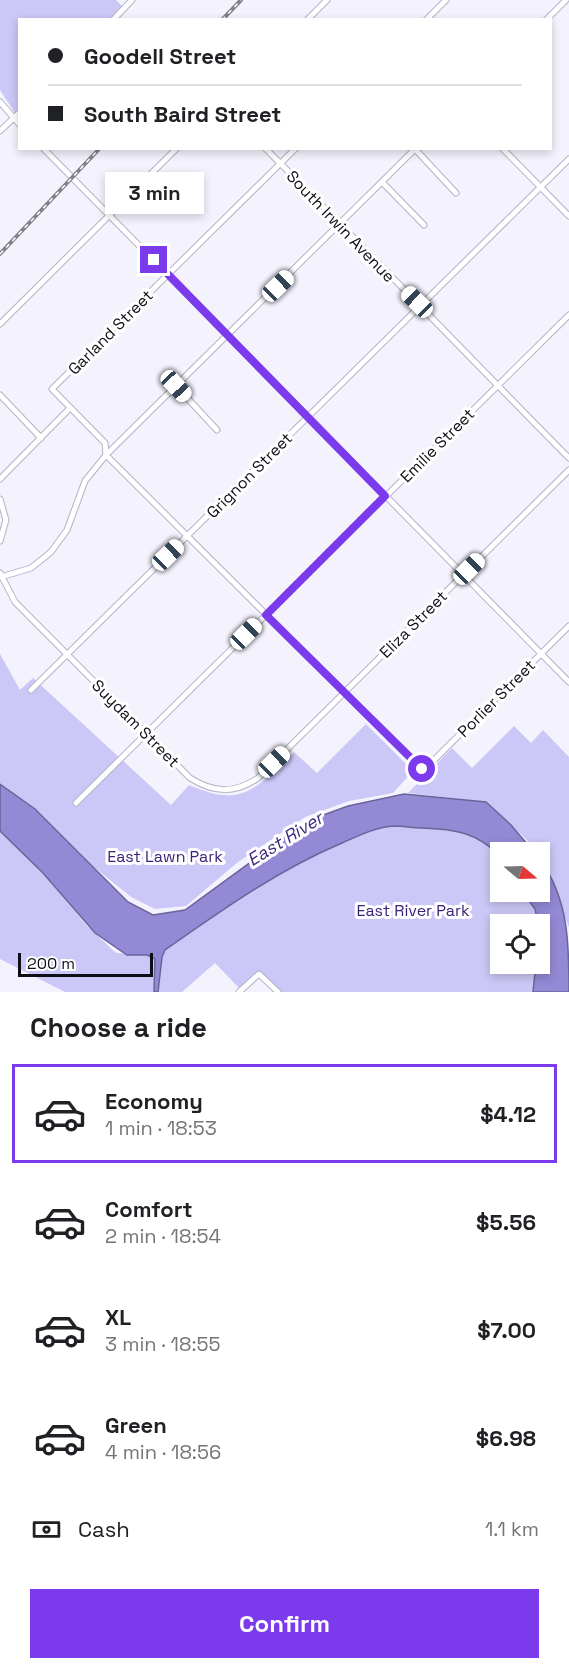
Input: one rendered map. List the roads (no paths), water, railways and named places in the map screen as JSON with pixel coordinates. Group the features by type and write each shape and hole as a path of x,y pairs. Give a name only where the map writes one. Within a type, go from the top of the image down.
{"street":[{"path":"120,0 126,6"},
{"path":"115,18 132,0"},
{"path":"309,18 327,0"},
{"path":"428,18 446,0"},
{"path":"548,18 566,0"},
{"path":"0,102 18,123"},
{"path":"0,131 18,114"},
{"path":"45,150 569,682"},
{"path":"0,324 175,150"},
{"name":"South Irwin Avenue","path":"267,150 342,224 569,458"},
{"name":"Garland Street","path":"70,408 52,389 294,150"},
{"path":"1,575 31,568 57,546 67,530 85,481 106,454 342,224 414,150"},
{"path":"416,150 456,193"},
{"path":"504,150 569,216"},
{"name":"Grignon Street","path":"32,690 569,159"},
{"path":"382,182 423,225"},
{"name":"Emilie Street","path":"76,803 569,315"},
{"path":"176,386 217,429"},
{"path":"0,395 41,438"},
{"path":"0,479 70,408 105,443 106,454 343,693"},
{"name":"Eliza Street","path":"258,778 569,470"},
{"path":"0,499 6,520 0,541"},
{"name":"Suydam Street","path":"1,575 15,602 190,778 201,785 219,790 233,790 258,778"},
{"name":"Porlier Street","path":"343,693 422,769 569,626"},
{"path":"239,992 259,974 278,992"}],"water":[{"name":"East River","path":"0,784 35,809 128,902 153,915 185,910 307,821 348,806 404,794 486,802 525,842 490,842 490,847 474,837 444,829 394,826 367,832 295,865 229,906 165,950 162,957 158,992 154,992 155,959 147,955 127,955 95,933 43,873 0,831"},
{"path":"550,875 562,907 565,923 569,956 569,992 533,992 535,974 550,974 550,914 536,914 530,902 550,902"}],"railway":[{"path":"224,18 241,0"},
{"path":"0,254 98,150"}],"park label":[{"name":"East Lawn Park","path":"165,856"},
{"name":"East River Park","path":"413,910"}]}
